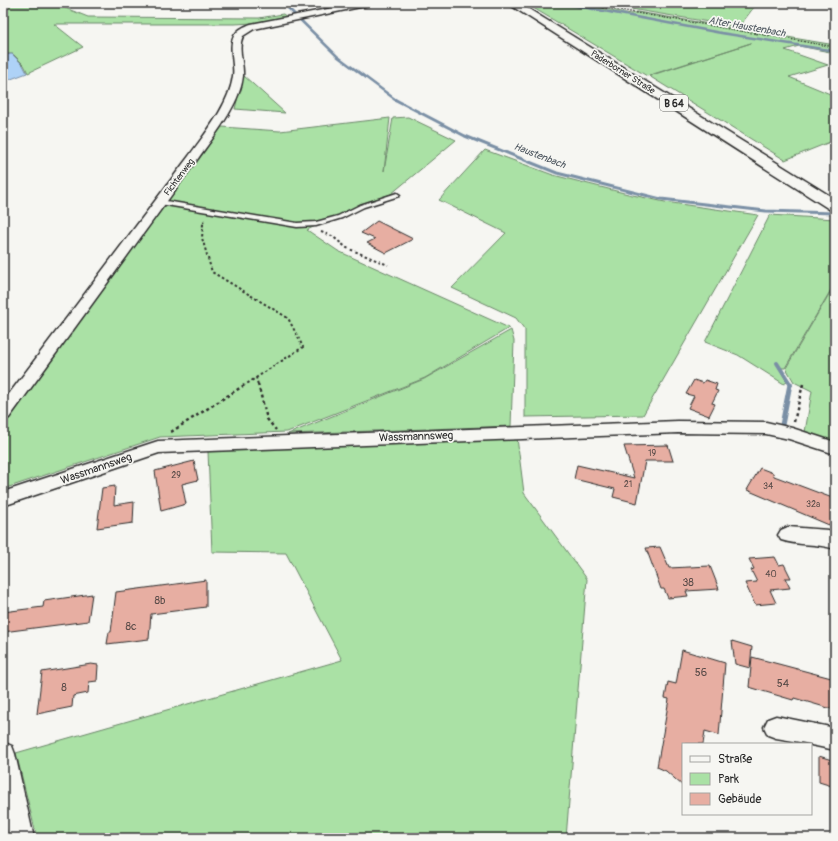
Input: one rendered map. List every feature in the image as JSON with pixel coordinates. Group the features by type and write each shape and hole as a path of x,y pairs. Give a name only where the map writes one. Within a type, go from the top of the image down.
{"main road":[{"name":"Paderborner Straße","path":"512,3 712,127 834,205"}],"street":[{"name":"Fichtenweg","path":"3,414 193,158 222,116 237,80 237,38 241,33 252,27 370,3"},
{"name":"Wassmannsweg","path":"3,499 158,447 678,427 766,428 792,434 835,448"},
{"path":"788,535 828,538 835,541"},
{"path":"776,727 835,739"},
{"path":"3,754 21,838"}],"lane":[{"path":"160,202 297,225 316,224 340,217 362,206 397,196"}],"path":[{"path":"579,3 835,46"},
{"path":"615,9 628,3"},
{"path":"620,7 657,3"},
{"path":"170,433 303,347 288,318 212,272 202,238 205,216 210,210"},
{"path":"297,225 332,236 347,248 388,265"},
{"path":"256,377 267,419 286,441"},
{"path":"792,434 803,384"}],"green space":[{"path":"3,3 53,3 88,17 259,18 283,14 287,17 253,23 235,24 54,24 83,47 28,73 24,65 13,54 3,54"},
{"path":"525,3 575,3 631,14 637,12 835,45 835,53 799,46 785,50 828,65 789,77 835,96 835,140 785,160 649,76 751,43 647,76"},
{"path":"635,3 711,3 754,7 739,27 625,8"},
{"path":"243,75 285,113 235,109"},
{"path":"408,117 456,140 391,194 361,205 307,230 338,251 509,328 425,378 287,432 160,437 3,489 3,426 222,127 280,131 390,118 384,171 393,118"},
{"path":"485,150 553,175 628,194 665,202 758,215 643,415 525,417 525,330 516,318 452,288 506,233 439,200"},
{"path":"770,215 835,219 835,283 785,368 779,368 787,382 784,384 738,355 705,342"},
{"path":"835,284 835,442 805,432 812,391 794,382 786,368"},
{"path":"511,330 514,341 511,426 288,434 424,379"},
{"path":"517,438 524,493 587,579 566,838 37,838 16,753 342,660 286,553 212,552 208,451"}],"water":[{"path":"12,54 23,65 27,73 3,82 3,55"}],"building":[{"path":"377,221 413,239 386,253 367,243 375,239 361,233"},
{"path":"694,380 703,383 705,380 717,384 715,390 718,391 712,403 715,404 709,416 688,408 694,396 686,394"},
{"path":"668,445 673,461 645,461 637,503 613,497 615,489 574,479 577,465 634,478 624,446"},
{"path":"194,461 198,480 182,484 186,504 161,511 155,471"},
{"path":"760,468 773,473 774,476 835,499 835,526 830,523 829,525 747,490"},
{"path":"115,486 114,505 134,502 133,523 97,528 102,488"},
{"path":"660,547 669,568 710,566 719,589 686,591 688,596 668,598 664,589 661,589 646,548"},
{"path":"775,557 779,565 784,564 791,578 785,578 790,588 770,590 776,603 755,605 745,583 757,582 751,570 754,569 749,559"},
{"path":"206,580 206,607 151,614 149,639 107,644 109,632 111,632 116,592"},
{"path":"92,594 88,621 3,632 3,612 43,607 44,601"},
{"path":"732,641 752,647 750,668 735,664"},
{"path":"682,650 725,663 719,735 705,731 703,743 682,743 682,785 666,771 657,767 669,699 665,698 668,682 676,684"},
{"path":"752,657 835,679 835,710 749,687"},
{"path":"91,664 98,665 97,681 89,682 88,693 73,696 72,707 37,714 42,672"},
{"path":"819,756 835,761 835,787 819,782"}],"waterway":[{"name":"Haustenbach","path":"283,3 337,56 396,100"},
{"name":"Alter Haustenbach","path":"561,3 721,33 835,51"},
{"name":"Haustenbach","path":"394,99 465,136 557,173 661,199 766,211 835,213"},
{"path":"777,363 791,385"},
{"path":"782,425 790,384"}]}
